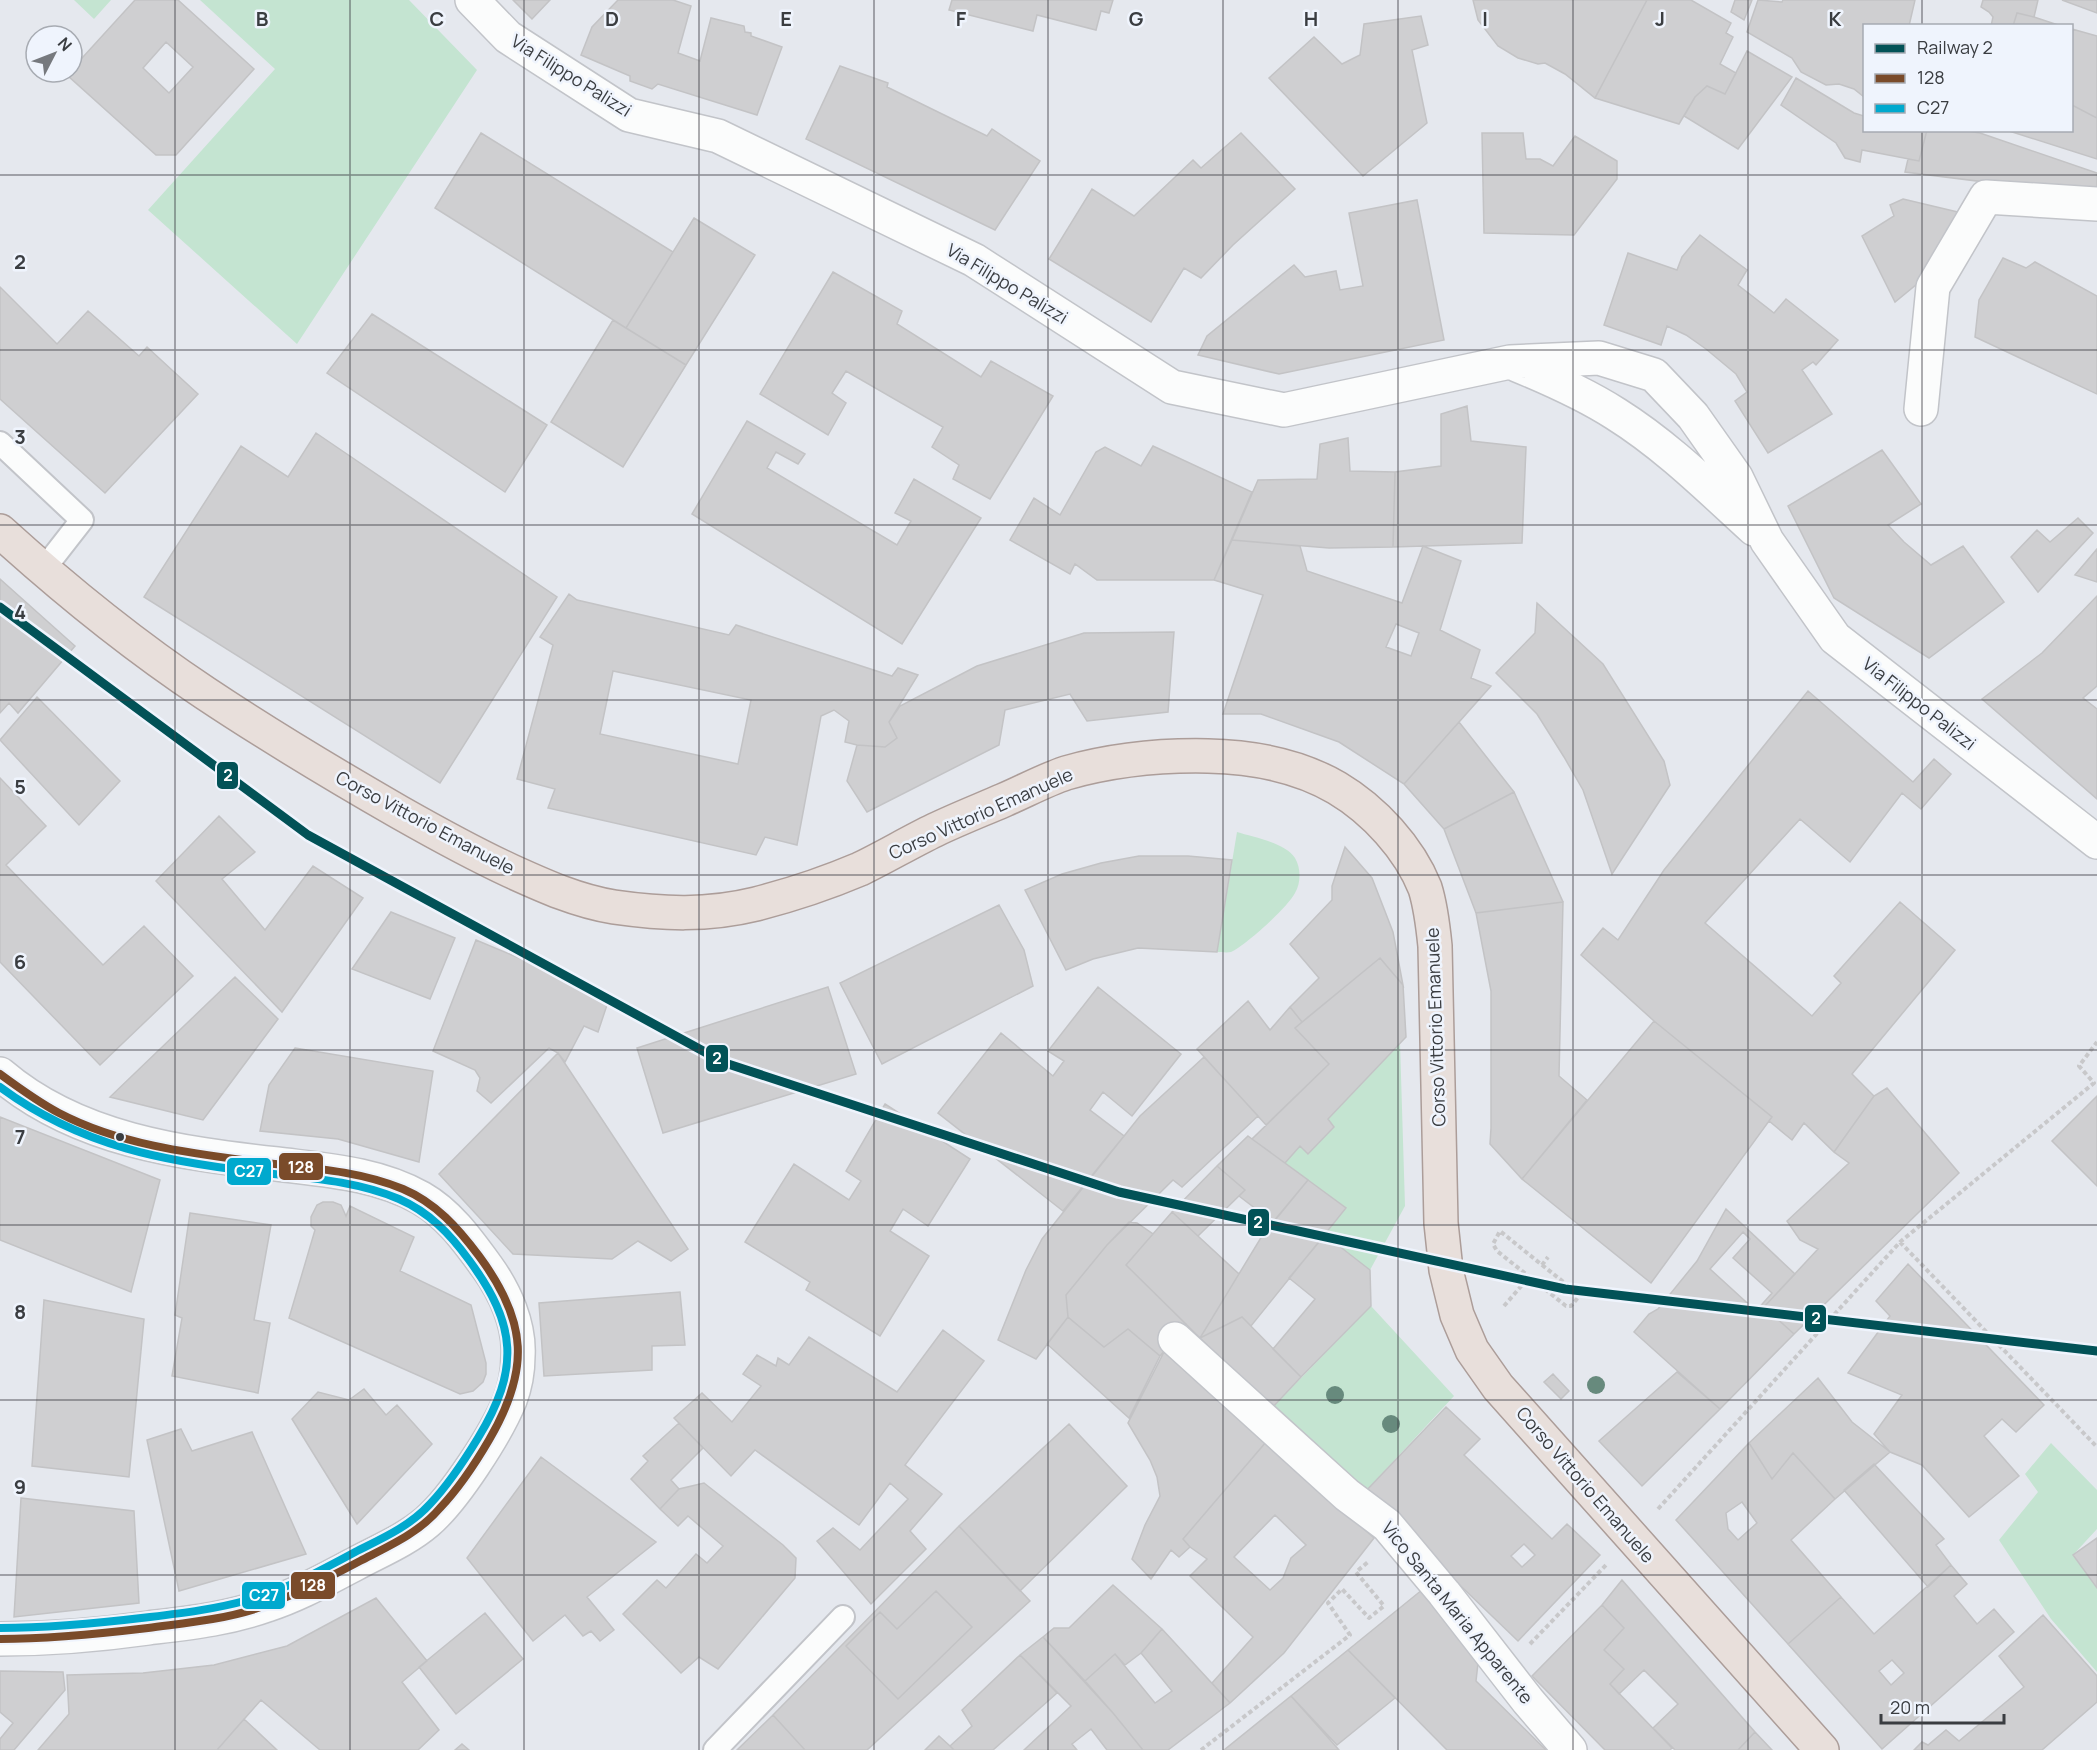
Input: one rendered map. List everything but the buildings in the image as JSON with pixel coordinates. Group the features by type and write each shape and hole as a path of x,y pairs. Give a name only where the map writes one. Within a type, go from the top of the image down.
{"main road":[{"name":"Corso Vittorio Emanuele","path":"0,531 43,570 122,633 193,684 307,759 461,848 550,889 582,900 611,906 660,913 706,913 755,904 794,893 859,869 937,829 1063,774 1139,759 1190,756 1240,757 1288,766 1325,781 1353,797 1380,821 1399,845 1424,887 1432,915 1435,946 1441,1223 1446,1270 1457,1315 1472,1350 1498,1387 1822,1750"}],"street":[{"name":"Via Filippo Palizzi","path":"472,0 508,37 628,116 718,136 974,260 1172,387 1284,410 1510,362 1599,358 1654,375 1693,416 1736,477 1767,541 1835,638 2097,842"},
{"path":"1922,409 1933,287 1986,197 2097,204"},
{"name":"Via Filippo Palizzi","path":"1510,362 1551,379 1616,414 1680,461 1767,541"},
{"path":"0,1074 41,1103 76,1122 103,1131 182,1152 343,1173 383,1182 419,1197 450,1220 493,1275 510,1310 518,1335 519,1348 510,1399 493,1432 437,1513 411,1534 293,1595 227,1617 198,1623 92,1635 0,1639"},
{"name":"Vico Santa Maria Apparente","path":"1175,1339 1347,1495 1387,1525 1570,1750"},
{"path":"1368,1509 1376,1553"}],"lane":[{"path":"1680,461 1690,456 1695,448 1697,435 1693,416"},
{"path":"0,443 82,520 43,570"},
{"path":"715,1750 843,1617"}],"path":[{"path":"1653,1514 1900,1242 2094,1083 2079,1066 2097,1042"},
{"path":"1500,1231 1580,1295 1571,1306 1566,1306 1528,1277 1497,1251 1493,1244 1500,1231"},
{"path":"1900,1242 2097,1447"},
{"path":"1542,1265 1548,1257"},
{"path":"1504,1306 1528,1277"},
{"path":"1201,1750 1350,1635 1328,1603 1342,1589 1368,1618 1384,1606 1356,1572 1376,1553"},
{"path":"1505,1671 1608,1562"}],"green space":[{"path":"74,0 111,0 94,19"},
{"path":"200,0 409,0 477,70 297,344 148,210 275,69"},
{"path":"1237,832 1269,841 1291,853 1298,866 1299,880 1291,899 1256,934 1231,952 1217,952"},
{"path":"1400,1043 1405,1206 1370,1270 1325,1235 1345,1208 1285,1163 1300,1146 1308,1154 1334,1127 1328,1119"},
{"path":"1371,1306 1454,1396 1364,1493 1272,1408"},
{"path":"2051,1443 2097,1490 2097,1529 2073,1555 2097,1587 2097,1672 2051,1619 1999,1540 2038,1492 2025,1474"}],"rail line":[{"name":"2","path":"0,607 308,835 725,1063 1119,1192 1565,1289 2097,1351"}],"transit line":[{"name":"128","path":"0,1074 36,1100 59,1113 83,1124 134,1141 213,1156 353,1174 387,1183 415,1195 446,1217 479,1256 507,1303 515,1325 518,1346 517,1368 512,1391 502,1415 478,1458 454,1492 432,1517 393,1544 296,1593 242,1613 202,1621 111,1632 0,1639"},
{"name":"C27","path":"0,1087 62,1124 94,1138 126,1148 159,1157 228,1169 350,1184 383,1193 410,1204 438,1225 454,1241 485,1283 497,1306 504,1327 507,1348 506,1368 501,1390 492,1413 478,1438 450,1480 430,1504 414,1519 386,1536 290,1585 236,1603 187,1612 112,1621 0,1628"}]}
